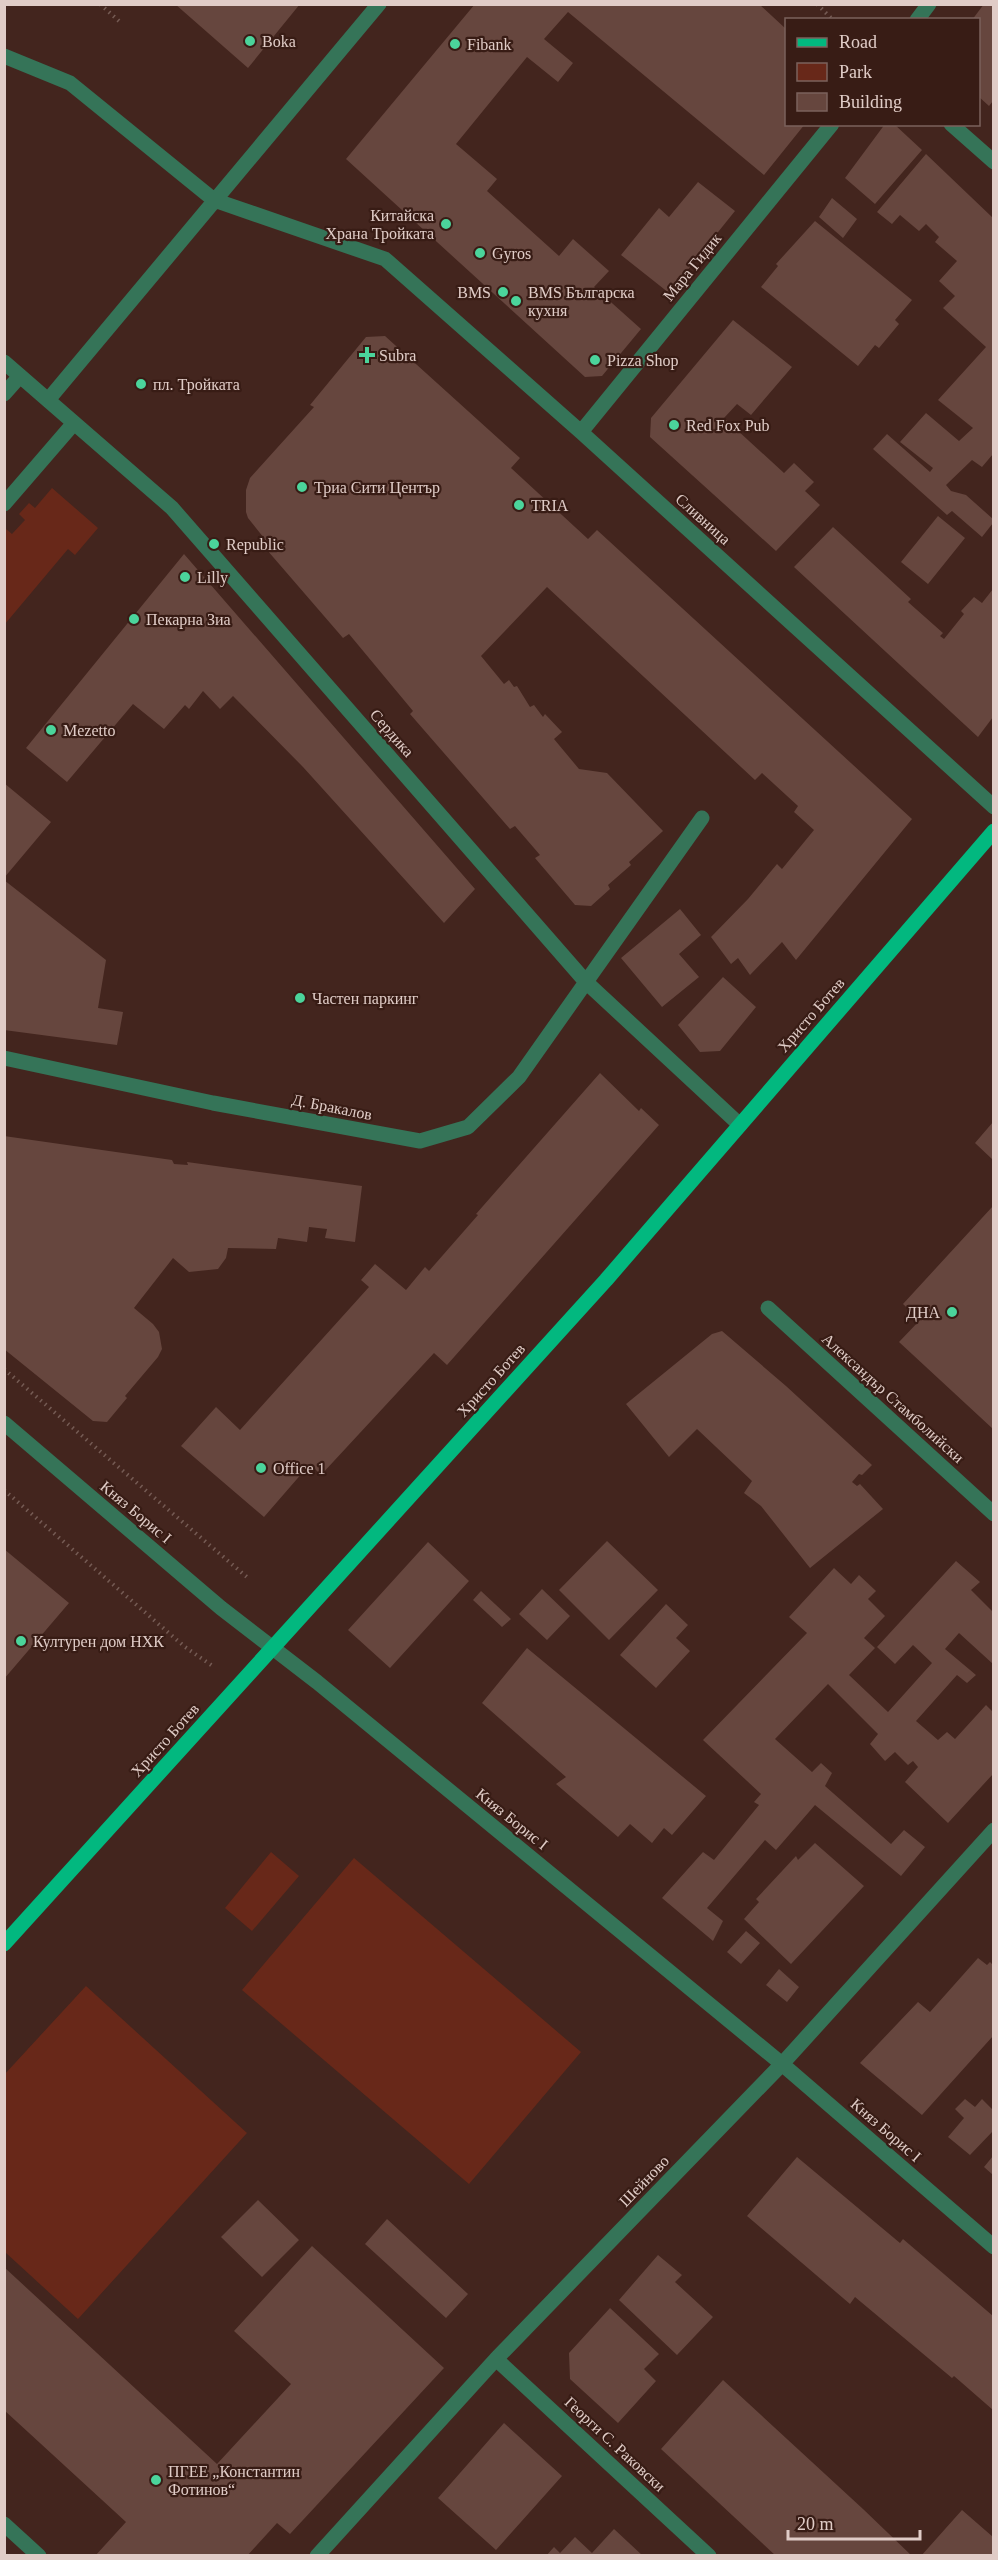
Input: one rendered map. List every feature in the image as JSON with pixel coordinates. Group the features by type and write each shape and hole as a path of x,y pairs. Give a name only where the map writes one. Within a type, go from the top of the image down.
{"main road":[{"name":"Христо Ботев","path":"4,1944 606,1280 993,831"}],"street":[{"path":"48,400 379,4"},
{"path":"918,18 929,4"},
{"path":"4,56 70,83 214,200"},
{"name":"Мара Гидик","path":"581,432 829,126"},
{"path":"953,126 993,162"},
{"name":"Сливница","path":"214,200 385,259 581,432 993,807"},
{"name":"Сердика","path":"4,362 172,508 586,982 740,1125"},
{"path":"4,394 20,376"},
{"path":"4,504 74,423"},
{"path":"586,982 702,818"},
{"name":"Д. Бракалов","path":"4,1058 213,1103 420,1141 468,1127 519,1077 586,982"},
{"name":"Александър Стамболийски","path":"768,1308 993,1514"},
{"name":"Княз Борис I","path":"4,1423 221,1608 782,2064 993,2247"},
{"name":"Шейново","path":"317,2556 496,2359 782,2064 993,1830"},
{"name":"Георги С. Раковски","path":"496,2359 709,2556"},
{"path":"4,2524 39,2556"}],"path":[{"path":"100,4 120,22"},
{"path":"817,4 831,18"},
{"path":"4,1370 248,1578"},
{"path":"4,1490 185,1647 239,1684"}],"green space":[{"path":"52,488 98,528 75,555 68,549 5,624 5,531 6,529 12,534 25,520 19,514 29,503 35,508"},
{"path":"271,1852 299,1876 252,1931 225,1908"},
{"path":"354,1858 581,2052 469,2184 242,1990"},
{"path":"86,1986 247,2133 78,2319 5,2252 4,2075"}],"building":[{"path":"175,4 300,4 248,68"},
{"path":"475,4 759,4 785,28 785,126 803,126 764,175 568,12 544,39 573,63 558,82 527,57 456,144 497,179 487,191 559,256 573,239 609,271 594,287 641,329 602,376 585,377 346,159"},
{"path":"984,4 993,4 993,101 989,106 980,98 980,18 974,18"},
{"path":"884,126 896,126 922,150 875,204 845,178"},
{"path":"926,154 993,218 993,454 982,467 972,460 946,485 951,491 966,495 993,519 993,523 982,537 952,511 947,515 873,449 887,434 930,472 933,468 900,442 926,413 959,441 973,428 938,400 986,347 943,308 955,296 939,281 957,261 935,242 939,237 926,224 919,231 900,215 892,224 877,212"},
{"path":"698,182 735,211 669,293 621,255 659,208 669,217"},
{"path":"832,198 857,219 843,238 819,217"},
{"path":"815,221 912,300 895,320 899,324 879,348 875,345 858,366 761,287 778,266 776,264"},
{"path":"733,320 792,367 751,415 737,404 724,418 784,473 794,463 814,482 805,491 820,505 776,551 650,437 651,418"},
{"path":"385,336 520,458 511,468 588,539 597,530 912,819 796,960 782,942 750,975 738,958 731,964 711,937 748,899 777,864 782,869 814,830 794,812 798,806 762,773 755,780 547,587 481,656 504,684 509,680 514,687 517,686 530,707 534,705 543,717 545,714 562,732 554,739 579,769 607,773 663,831 629,862 631,865 608,885 610,889 591,906 575,905 535,858 540,855 515,826 510,829 410,714 413,711 349,634 343,638 267,550 271,547 248,518 246,512 246,490 250,478 314,407 310,405 366,337"},
{"path":"938,516 965,538 928,584 901,562"},
{"path":"833,527 911,599 908,602 943,633 940,636 944,639 964,614 961,611 974,597 982,603 993,589 993,717 978,737 794,567"},
{"path":"184,554 475,889 444,923 303,767 233,696 220,709 203,691 189,709 185,705 164,729 133,704 67,782 26,748"},
{"path":"4,783 51,822 4,878"},
{"path":"4,880 106,960 98,1008 123,1012 117,1045 4,1030"},
{"path":"680,909 701,935 679,954 699,977 662,1007 621,958"},
{"path":"723,977 756,1007 720,1051 700,1052 678,1025"},
{"path":"600,1073 639,1111 641,1108 659,1125 447,1365 434,1353 321,1475 310,1464 264,1517 181,1446 216,1407 240,1430 369,1287 361,1280 375,1264 406,1290 425,1267 429,1271"},
{"path":"993,1122 993,1160 975,1143"},
{"path":"4,1136 172,1160 174,1164 188,1165 187,1162 362,1186 355,1242 325,1238 327,1229 309,1227 307,1242 278,1238 276,1249 228,1248 226,1258 218,1269 189,1272 173,1258 134,1308 159,1332 162,1349 107,1422 93,1421 4,1349"},
{"name":"ДНА","path":"993,1206 993,1429 899,1342 920,1320 903,1304"},
{"path":"722,1331 872,1465 852,1482 857,1486 860,1484 883,1509 810,1568 761,1506 744,1493 752,1481 697,1429 669,1457 626,1404 712,1334"},
{"path":"607,1541 658,1590 609,1640 559,1590"},
{"path":"428,1542 469,1581 390,1668 348,1630"},
{"name":"Културен дом НХК","path":"4,1549 69,1603 4,1679"},
{"path":"956,1561 980,1582 971,1590 993,1612 993,1664 959,1633 945,1649 976,1675 967,1683 957,1675 916,1721 938,1740 947,1732 955,1739 986,1705 993,1712 993,1774 948,1823 905,1782 918,1767 913,1761 908,1765 895,1752 885,1761 870,1744 878,1734 828,1684 775,1739 812,1772 821,1763 832,1773 825,1786 891,1844 904,1830 925,1847 901,1876 815,1805 776,1850 765,1840 707,1908 723,1921 713,1941 662,1898 703,1852 714,1860 759,1805 754,1802 761,1794 703,1740 807,1633 789,1617 834,1568 851,1584 859,1575 876,1591 868,1599 885,1616 864,1638 875,1648 849,1675 888,1712 932,1663 913,1645 895,1664 877,1647"},
{"path":"542,1589 570,1616 547,1640 519,1614"},
{"path":"481,1591 511,1619 502,1627 473,1600"},
{"path":"666,1604 688,1625 676,1638 690,1651 656,1688 620,1655"},
{"path":"527,1648 706,1796 672,1835 664,1828 652,1843 630,1824 618,1837 556,1784 566,1777 482,1703"},
{"path":"815,1843 864,1886 791,1964 744,1919 759,1902 756,1899 796,1856 798,1860"},
{"path":"746,1931 760,1943 741,1964 727,1952"},
{"path":"978,1958 987,1965 990,1962 993,1965 993,2036 922,2115 860,2063 918,2002 930,2012"},
{"path":"779,1969 799,1987 787,2002 766,1985"},
{"path":"965,2099 975,2107 982,2099 993,2110 993,2131 970,2155 948,2137 964,2118 955,2109"},
{"path":"993,2156 993,2175 984,2167"},
{"path":"797,2157 900,2243 903,2239 993,2316 993,2410 855,2297 850,2304 747,2216"},
{"path":"258,2200 299,2240 262,2277 221,2237"},
{"path":"387,2219 468,2294 446,2318 365,2244"},
{"path":"312,2246 444,2368 290,2534 277,2523 247,2556 95,2556 126,2522 4,2410 4,2267 217,2464 291,2384 234,2331"},
{"path":"658,2255 682,2275 675,2282 713,2317 677,2355 619,2300"},
{"path":"610,2308 659,2354 644,2369 656,2381 618,2423 570,2379 569,2353"},
{"path":"723,2380 912,2556 776,2556 661,2449"},
{"path":"504,2423 562,2476 496,2550 438,2498"},
{"path":"962,2510 993,2537 993,2556 921,2556"},
{"path":"614,2529 643,2556 546,2556 554,2547 560,2553 575,2537 592,2553"}],"place":[{"name":"Boka","path":"250,41"},
{"name":"Fibank","path":"455,44"},
{"name":"Китайска Храна Тройката","path":"446,224"},
{"name":"Gyros","path":"480,253"},
{"name":"BMS","path":"503,292"},
{"name":"BMS Българска кухня","path":"516,301"},
{"name":"Subra","path":"367,355"},
{"name":"Pizza Shop","path":"595,360"},
{"name":"пл. Тройката","path":"141,384"},
{"name":"Red Fox Pub","path":"674,425"},
{"name":"Триа Сити Център","path":"302,487"},
{"name":"TRIA","path":"519,505"},
{"name":"Republic","path":"214,544"},
{"name":"Lilly","path":"185,577"},
{"name":"Пекарна Зиа","path":"134,619"},
{"name":"Mezetto","path":"51,730"},
{"name":"Частен паркинг","path":"300,998"},
{"name":"ДНА","path":"952,1312"},
{"name":"Office 1","path":"261,1468"},
{"name":"Културен дом НХК","path":"21,1641"},
{"name":"ПГЕЕ „Константин Фотинов“","path":"156,2480"}]}
